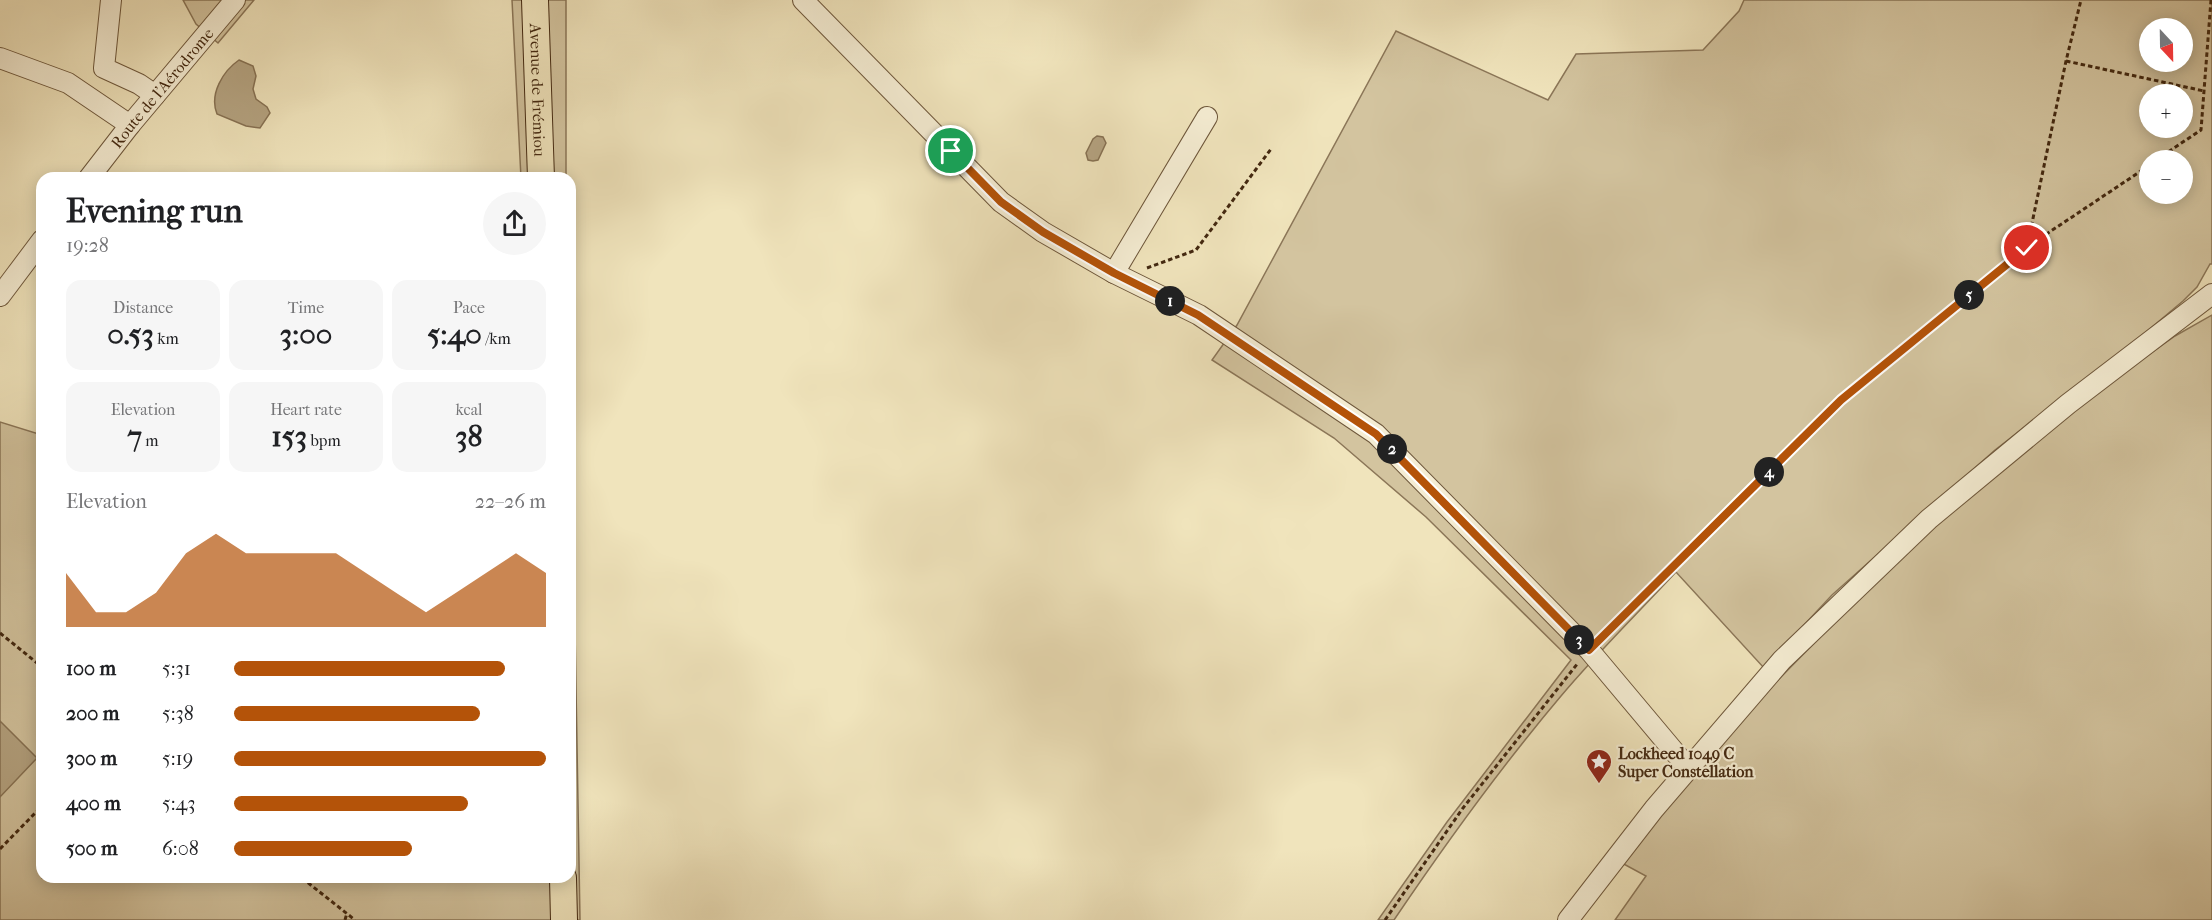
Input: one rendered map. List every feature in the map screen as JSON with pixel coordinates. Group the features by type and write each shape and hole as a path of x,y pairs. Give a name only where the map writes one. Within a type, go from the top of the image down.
{"main road":[{"name":"Avenue de Frémiou","path":"535,0 541,172"},
{"path":"563,883 564,920"}],"street":[{"path":"111,0 104,68 139,84 154,95"},
{"name":"Route de l'Aérodrome","path":"94,172 154,95 235,0"},
{"path":"803,0 1001,202 1043,232 1114,273 1198,315 1376,434 1589,650 1688,768"},
{"path":"0,58 68,83 130,125"},
{"path":"1114,273 1207,117"},
{"path":"0,296 36,248"},
{"path":"1568,920 1688,768 1782,660 1929,519 2068,404 2212,294"}],"path":[{"path":"2027,248 2081,0"},
{"path":"2171,150 2201,130 2211,0"},
{"path":"2066,61 2204,91"},
{"path":"1114,273 1154,267 1196,250 1271,149"},
{"path":"1385,920 1463,808 1589,650 1841,400 2027,248 2139,172"},
{"path":"0,633 36,662"},
{"path":"0,849 36,812"},
{"path":"308,883 355,920"},
{"path":"345,920 347,914"}],"shaded area":[{"path":"183,0 254,0 218,43 196,24"},
{"path":"512,0 566,0 566,172 521,172"},
{"path":"1744,0 2212,0 2212,264 2197,287 2183,301 2121,353 1995,450 1832,595 1764,668 1676,572 1589,664 1517,750 1474,806 1394,920 1378,920 1447,822 1571,660 1426,517 1334,438 1212,360 1237,325 1396,31 1548,100 1576,54 1703,50 1739,11"},
{"path":"239,60 253,66 256,76 253,89 256,99 267,107 270,113 260,128 246,126 217,114 216,91 228,70"},
{"path":"1097,136 1103,137 1106,143 1098,160 1088,160 1086,153"},
{"path":"2212,315 2212,920 1615,920 1646,876 1620,862 1775,683 1901,555 2075,407 2175,336"},
{"path":"0,422 36,433 36,883 576,883 576,688 580,920 0,920"},
{"path":"0,721 36,759 0,797"}],"place":[{"name":"Lockheed 1049 C Super Constellation","path":"1599,785"}],"route":[{"path":"951,151 1001,202 1043,232 1114,273 1198,315 1376,434 1589,650 1841,400 2027,248"}]}
